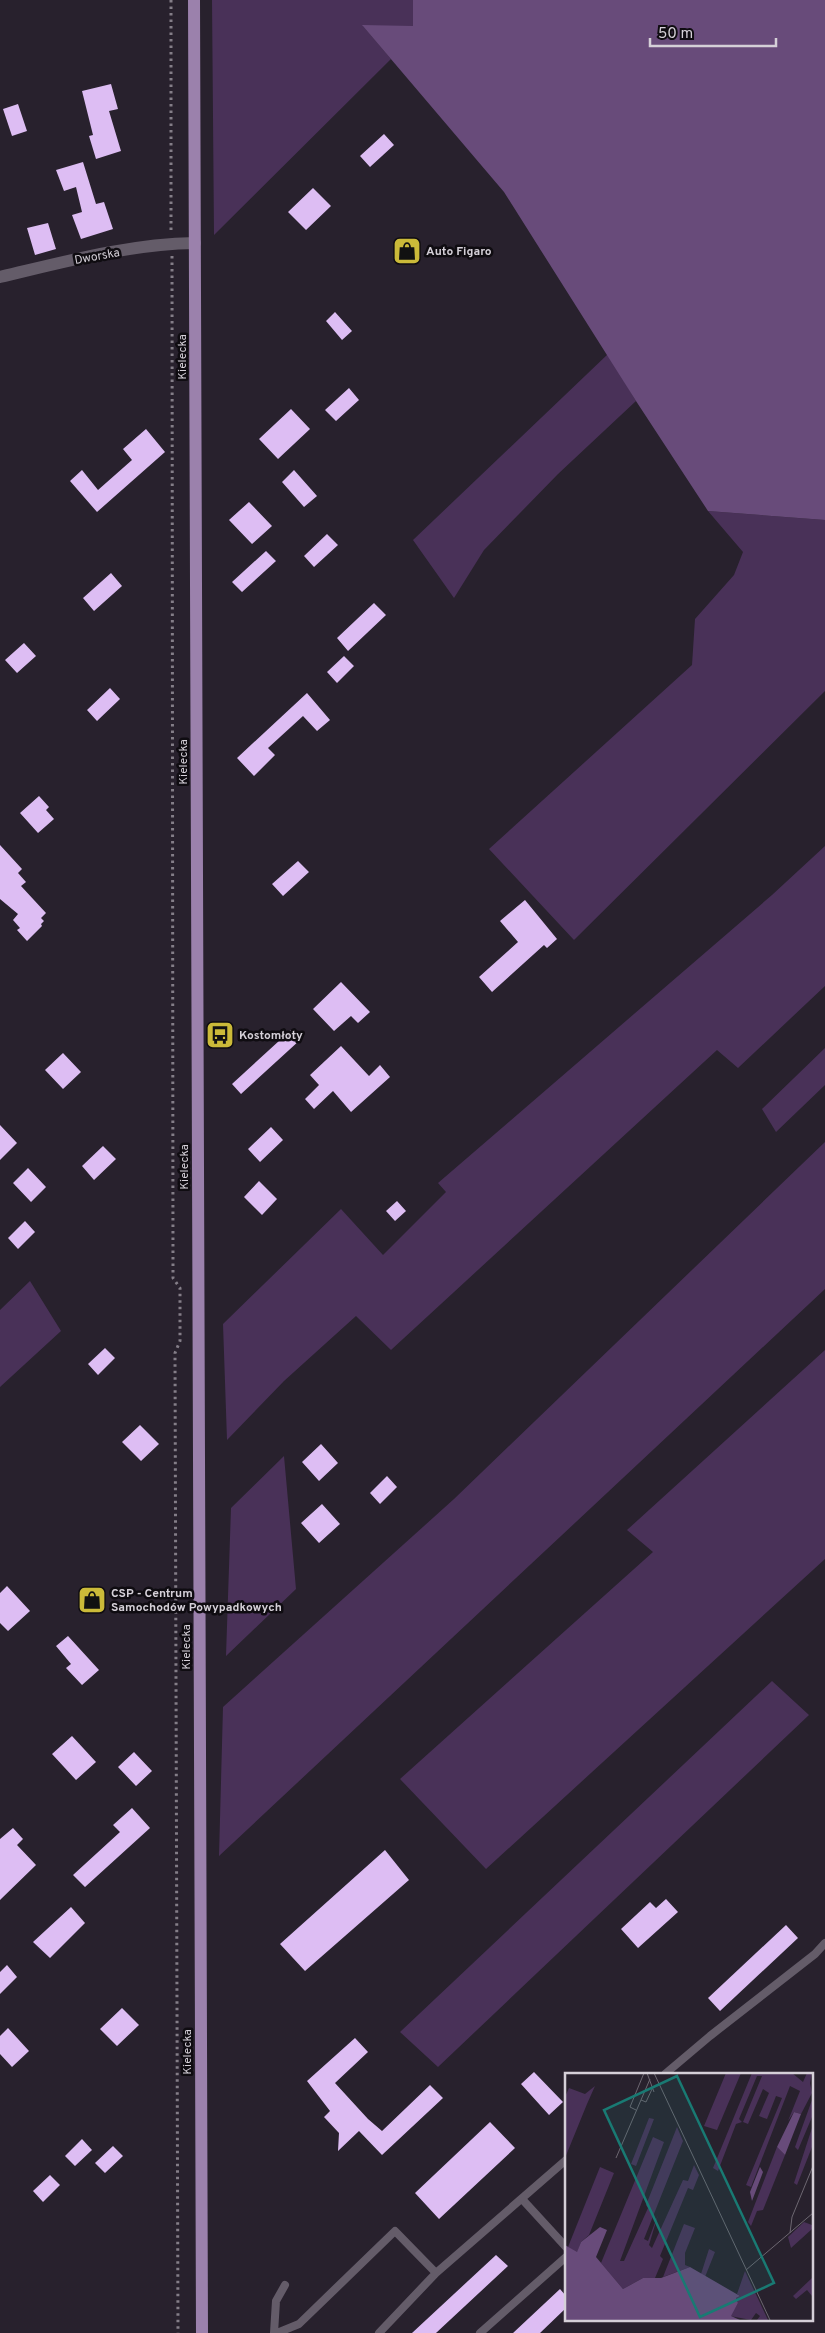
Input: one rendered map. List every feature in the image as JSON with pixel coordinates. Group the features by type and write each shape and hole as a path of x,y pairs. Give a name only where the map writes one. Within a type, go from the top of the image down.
{"main road":[{"name":"Kielecka","path":"194,0 202,2333"}],"street":[{"name":"Dworska","path":"0,278 72,260 172,243 195,242"}],"lane":[{"path":"666,2073 825,1944"},
{"path":"378,2333 436,2273 565,2161"},
{"path":"522,2199 565,2246"},
{"path":"285,2285 276,2301 275,2333 299,2324 395,2230 436,2273"},
{"path":"480,2333 565,2258"}],"path":[{"path":"171,0 174,1278 180,1288 180,1341 175,1353 178,2333"}],"shaded area":[{"path":"212,0 413,0 413,26 363,26 391,59 214,235"},
{"path":"413,0 825,0 825,520 708,511 504,192 362,25 413,26"},
{"path":"608,354 636,401 558,474 484,550 454,598 413,540"},
{"path":"708,511 825,520 825,691 574,940 489,849 692,665 695,619 734,575 743,552"},
{"path":"825,846 825,986 738,1068 717,1050 391,1350 356,1316 284,1381 227,1440 223,1324 341,1209 383,1255 446,1192 438,1183 772,895"},
{"path":"825,1048 825,1085 776,1132 762,1109"},
{"path":"825,1142 825,1289 219,1856 223,1707 454,1499"},
{"path":"30,1281 61,1331 0,1387 0,1310"},
{"path":"825,1350 825,1559 486,1869 400,1779 653,1552 627,1530"},
{"path":"284,1456 296,1589 226,1656 231,1508"},
{"path":"772,1681 809,1715 438,2067 400,2032"}],"building":[{"path":"111,84 118,109 109,111 121,151 96,159 89,136 93,135 82,91"},
{"path":"18,104 27,131 12,136 3,109"},
{"path":"384,134 394,145 370,167 360,156"},
{"path":"83,162 96,204 104,202 113,229 81,239 72,215 82,212 76,187 64,191 56,170"},
{"path":"313,188 331,206 306,230 288,212"},
{"path":"48,223 56,249 35,255 27,228"},
{"path":"335,312 352,331 342,340 326,321"},
{"path":"349,388 359,400 336,421 325,410"},
{"path":"291,409 310,429 278,459 259,439"},
{"path":"146,429 165,452 97,512 70,481 82,470 98,490 132,460 123,449"},
{"path":"294,470 317,496 304,507 282,482"},
{"path":"249,502 272,526 252,544 229,520"},
{"path":"327,534 338,545 314,567 304,556"},
{"path":"266,551 276,561 242,592 232,582"},
{"path":"111,573 122,586 94,611 83,598"},
{"path":"374,603 386,615 348,651 337,638"},
{"path":"24,643 36,656 17,673 5,660"},
{"path":"344,656 354,666 337,683 327,672"},
{"path":"110,688 120,699 97,721 87,710"},
{"path":"307,693 330,720 317,731 303,716 268,748 275,755 254,776 237,758"},
{"path":"39,796 49,807 46,810 54,819 38,833 20,813"},
{"path":"0,845 22,869 18,873 26,882 21,886 46,913 41,918 44,921 41,924 42,926 27,941 17,930 20,928 13,920 18,914 0,899"},
{"path":"298,861 309,872 283,896 272,884"},
{"path":"525,900 557,939 547,948 544,945 492,992 479,977 518,942 500,921"},
{"path":"341,982 370,1012 358,1023 351,1016 334,1031 313,1009"},
{"path":"291,1030 300,1040 241,1094 232,1084"},
{"path":"341,1046 369,1076 380,1065 390,1077 351,1112 333,1091 314,1109 305,1099 319,1085 310,1075"},
{"path":"63,1053 81,1072 63,1089 45,1070"},
{"path":"0,1125 17,1143 0,1160"},
{"path":"271,1127 283,1140 260,1162 248,1149"},
{"path":"103,1146 116,1159 94,1180 82,1166"},
{"path":"28,1168 46,1187 31,1202 13,1183"},
{"path":"259,1181 277,1199 262,1215 244,1197"},
{"path":"397,1201 406,1211 395,1221 386,1211"},
{"path":"25,1221 35,1232 18,1249 8,1238"},
{"path":"105,1348 115,1358 98,1375 88,1364"},
{"path":"140,1425 159,1444 141,1461 122,1442"},
{"path":"321,1444 338,1463 319,1481 302,1462"},
{"path":"387,1476 397,1487 380,1504 370,1493"},
{"path":"322,1504 340,1524 319,1543 301,1523"},
{"path":"7,1586 30,1611 8,1631 0,1623 0,1593"},
{"path":"68,1636 99,1670 82,1685 66,1668 71,1664 56,1646"},
{"path":"72,1736 96,1762 76,1780 52,1754"},
{"path":"134,1752 152,1771 136,1786 118,1767"},
{"path":"132,1808 150,1828 85,1887 73,1875 120,1832 113,1825"},
{"path":"13,1828 23,1839 17,1845 36,1865 0,1900 0,1839"},
{"path":"385,1850 409,1880 305,1971 280,1944"},
{"path":"666,1899 678,1912 638,1948 621,1929 650,1902 656,1908"},
{"path":"71,1907 85,1923 50,1958 33,1942"},
{"path":"786,1925 798,1938 720,2011 708,1998"},
{"path":"7,1965 17,1977 0,1994 0,1972"},
{"path":"122,2008 139,2025 117,2046 100,2029"},
{"path":"8,2028 29,2051 12,2067 0,2054 0,2036"},
{"path":"355,2038 368,2052 335,2083 368,2119 382,2131 430,2085 443,2098 382,2155 359,2131 338,2151 339,2133 324,2117 330,2111 307,2081"},
{"path":"534,2072 563,2102 549,2115 521,2084"},
{"path":"490,2122 515,2148 439,2219 415,2193"},
{"path":"82,2139 92,2150 75,2166 65,2156"},
{"path":"113,2146 123,2156 105,2173 95,2163"},
{"path":"50,2175 60,2185 43,2202 33,2191"},
{"path":"496,2255 508,2266 436,2333 412,2333"},
{"path":"560,2289 565,2295 565,2309 540,2333 513,2333"}],"place":[{"name":"Auto Figaro","path":"407,251"},
{"name":"Kostomłoty","path":"220,1035"},
{"name":"CSP - Centrum Samochodów Powypadkowych","path":"92,1600"}]}
